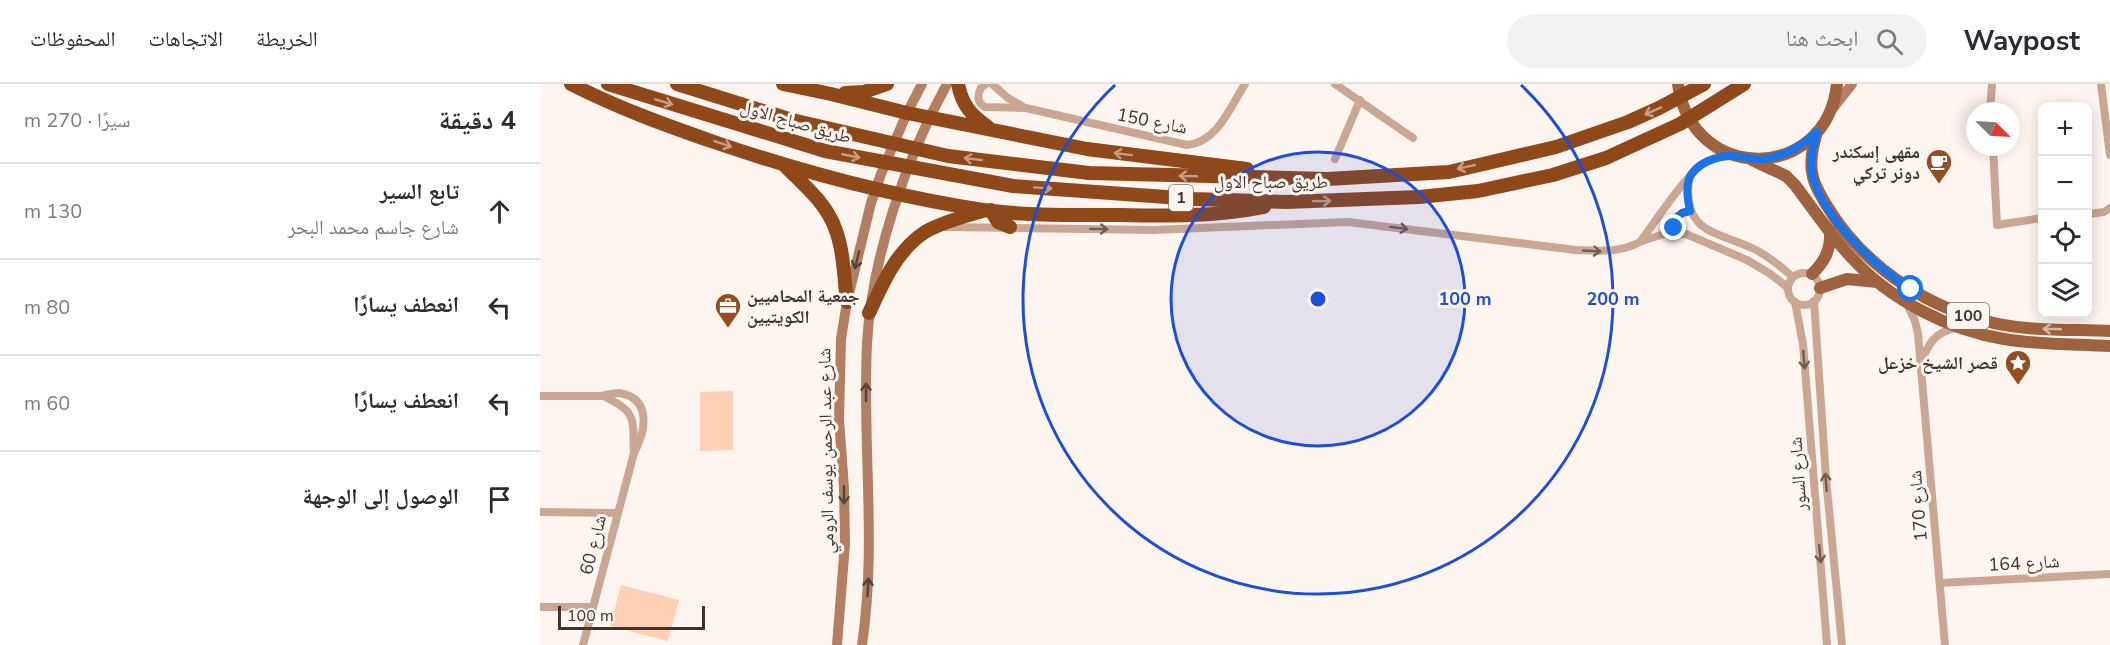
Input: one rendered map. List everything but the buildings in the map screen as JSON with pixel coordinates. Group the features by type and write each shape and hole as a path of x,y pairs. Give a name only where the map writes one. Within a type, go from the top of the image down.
{"highway":[{"path":"571,84 643,117 784,165 876,190 987,210 1027,214 1199,216 1242,211 1286,202"},
{"name":"طريق صباح الاول","path":"608,84 825,151 1013,186 1194,199 1286,202 1454,194 1518,184 1553,175 1606,158 1680,124 1744,84"},
{"name":"طريق صباح الاول","path":"677,84 792,120 948,156 1089,173 1327,179 1449,172 1556,147 1598,134 1638,117 1704,84"},
{"path":"783,84 930,118 1086,149 1327,179"},
{"path":"831,94 864,92 887,84"},
{"path":"958,84 960,97 966,108 974,117 995,131"},
{"path":"784,165 815,196 835,228 841,253 847,302"},
{"path":"869,313 894,263 907,247 924,233 936,227 987,210"},
{"path":"987,210 998,222 1010,227"}],"main road":[{"name":"شارع عبد الرحمن يوسف الرومي","path":"837,645 845,544 839,419 841,339 847,302 881,174 922,84"},
{"path":"862,645 866,620 870,546 866,386 869,313 898,194 923,133 947,84"},
{"name":"100","path":"1678,84 1682,103 1690,121 1702,136 1722,151 1752,160 1786,176 1796,185 1852,259 1878,283 1906,301 1961,327 2004,339 2110,346"},
{"name":"100","path":"1752,160 1785,154 1803,145 1817,132 1829,114 1838,84"},
{"path":"1829,114 1852,84"},
{"name":"100","path":"1817,132 1811,155 1811,168 1819,192 1850,238 1896,280 1940,305 1967,316 1999,324 2022,328 2110,331"},
{"path":"1812,274 1825,259 1830,242 1830,231"},
{"path":"1820,288 1847,279 1878,283"}],"street":[{"name":"شارع 150","path":"986,84 978,93 982,105 989,108 1005,106 1026,108 1181,144 1192,144 1213,134 1245,84"},
{"name":"شارع 150","path":"992,84 1008,98 1026,108"},
{"path":"1335,84 1413,138"},
{"path":"1991,102 1992,84"},
{"path":"2101,84 2110,155"},
{"path":"1335,159 1360,100"},
{"path":"1640,242 1689,178 1704,163 1713,159 1734,156"},
{"path":"1993,156 1997,225 2038,219"},
{"path":"1689,178 1690,211 1698,224 1761,253 1793,277"},
{"path":"2092,214 2104,212 2110,208"},
{"path":"1676,233 1674,224 1677,217 1690,211"},
{"path":"936,227 1153,230 1348,222 1609,252 1664,234 1676,233 1686,234 1747,260 1788,287"},
{"path":"1801,273 1812,274 1817,279 1820,288 1817,298 1814,302 1804,305 1795,302 1790,297 1788,287 1793,277 1801,273"},
{"name":"شارع 170","path":"1906,301 1917,327 1945,645"},
{"name":"شارع السور","path":"1795,302 1803,344 1827,645"},
{"name":"شارع السور","path":"1814,302 1826,478 1842,645"},
{"path":"1921,365 1928,346 1936,336 1948,329 1961,327"},
{"path":"540,396 604,396 614,393 625,395 640,406 644,417 644,428 634,453"},
{"path":"604,396 622,406 631,416 634,428 634,453"},
{"name":"شارع 60","path":"583,645 634,453"},
{"path":"540,512 617,513"},
{"name":"شارع 164","path":"1940,583 2110,574"},
{"path":"540,607 593,607"}],"shaded area":[{"path":"733,391 733,450 700,451 700,392"},
{"path":"621,585 679,600 668,641 610,626"}],"place":[{"name":"مقهى إسكندر دونر تركي","path":"1939,185"},
{"name":"جمعية المحاميين الكويتيين","path":"728,329"},
{"name":"قصر الشيخ خزعل","path":"2018,386"}],"route":[{"path":"1674,228 1674,221 1679,214 1690,211 1689,178 1704,163 1722,156 1752,160 1785,154 1803,145 1817,132 1811,155 1811,168 1819,192 1850,238 1896,280 1911,289"}]}
